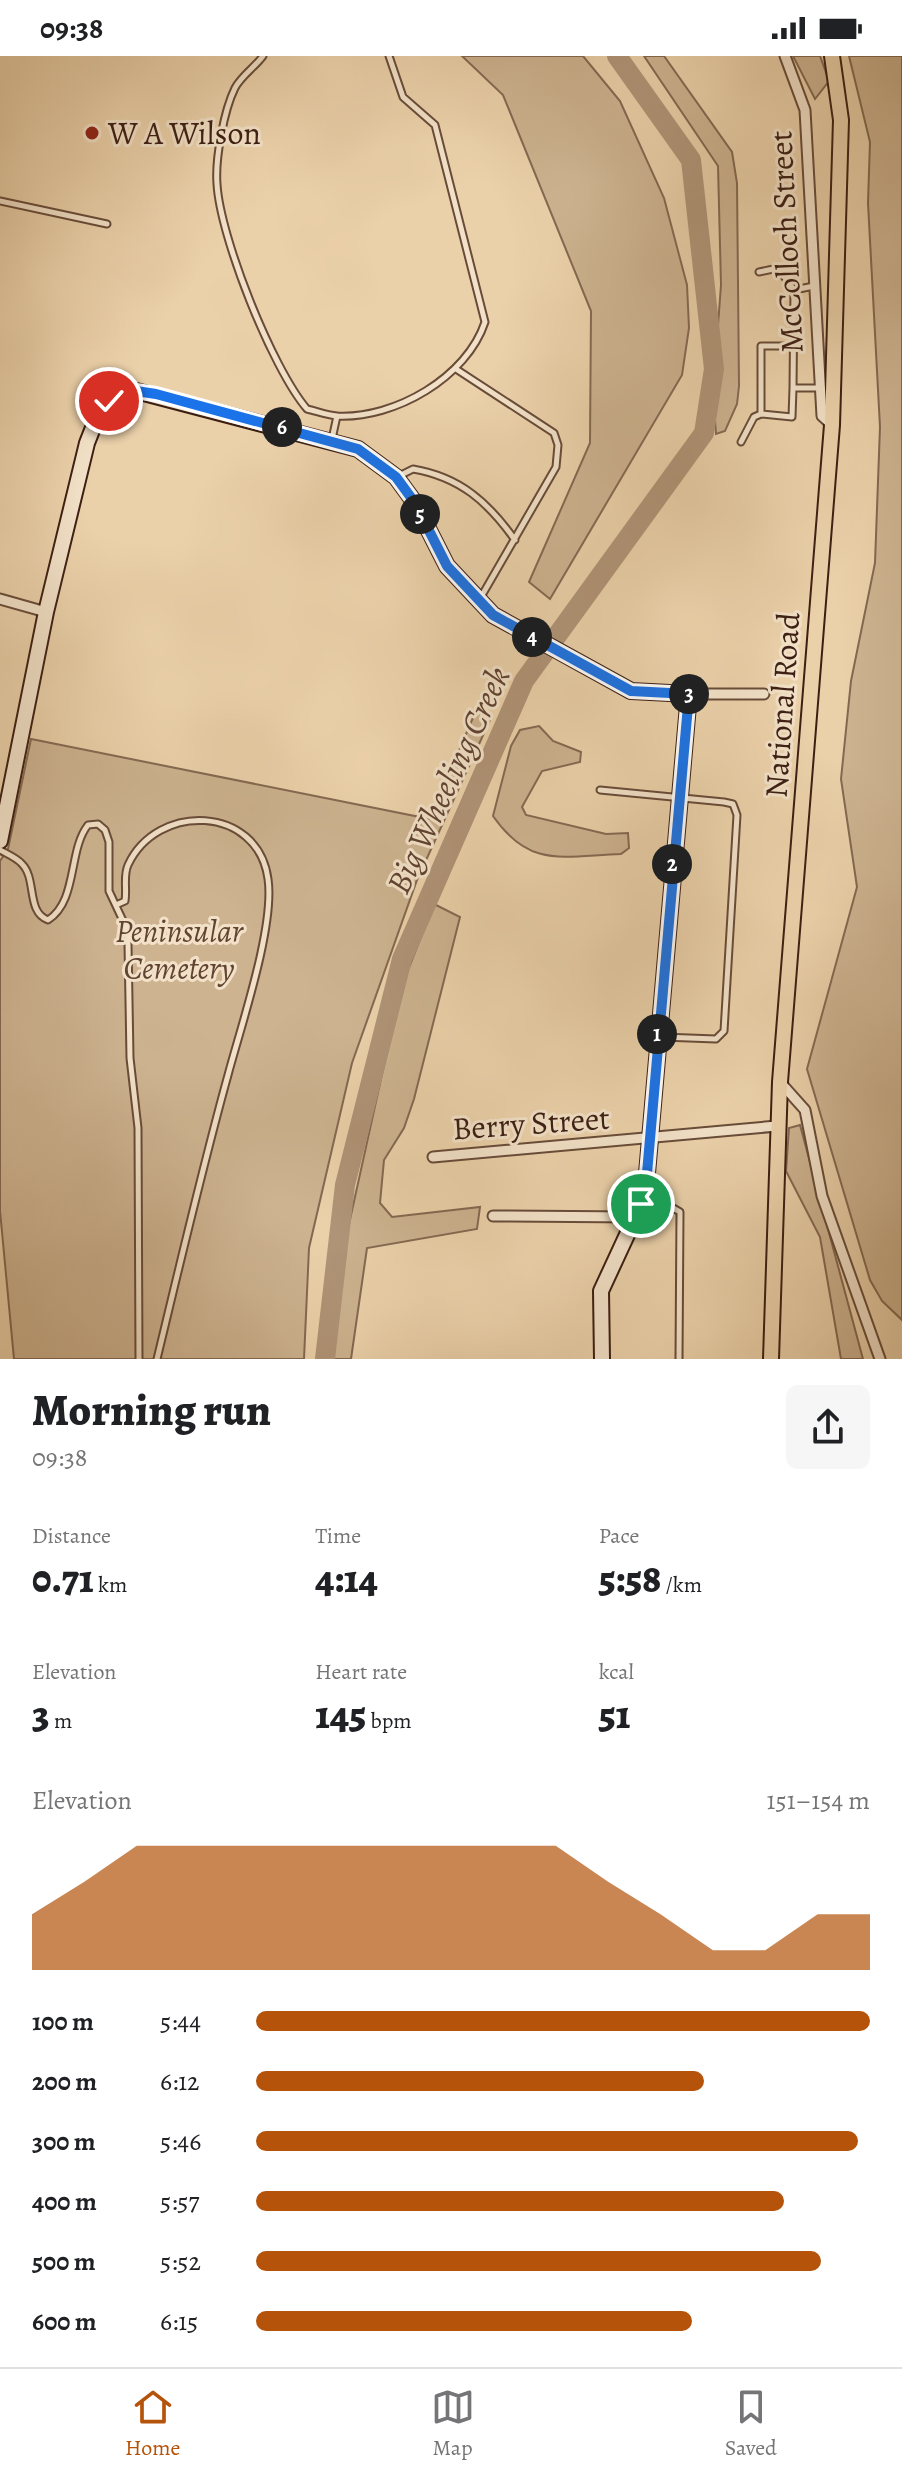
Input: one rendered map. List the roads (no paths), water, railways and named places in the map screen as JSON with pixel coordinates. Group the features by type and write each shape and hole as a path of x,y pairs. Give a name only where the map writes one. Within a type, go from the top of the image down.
{"main road":[{"name":"National Road","path":"771,1359 777,1126 832,425 841,120 832,56"}],"street":[{"name":"McColloch Street","path":"785,56 805,110 822,416 832,425"},
{"path":"0,841 46,612 87,443 100,410 109,401 136,391 332,440 375,459 396,477 415,503 447,566 493,615 631,691 764,694"},
{"path":"0,599 46,612"},
{"path":"602,1359 601,1291 638,1210 650,1140 689,694"},
{"path":"780,1082 805,1110 822,1196 880,1359"},
{"name":"Berry Street","path":"433,1157 650,1140 777,1126"},
{"path":"493,1216 638,1210"}],"lane":[{"path":"263,56 236,85 227,110 217,183 222,210 243,283 285,379 307,409 337,416 364,413 419,395 456,369 478,341 485,322 435,125 403,97 389,56"},
{"path":"0,201 107,224"},
{"path":"741,442 754,417 761,414 792,417 794,290 778,268 759,272"},
{"path":"794,290 815,286"},
{"path":"761,414 761,346 794,346"},
{"path":"456,369 556,436 556,467 478,601"},
{"path":"793,388 821,388"},
{"path":"332,440 337,416"},
{"path":"396,477 413,469 453,480 493,510 515,540"},
{"path":"600,790 733,804 737,815 724,1031 716,1039 657,1037"},
{"path":"116,905 125,901 127,867 136,852 160,829 177,822 206,820 234,828 251,841 263,859 269,907 157,1359"},
{"path":"0,850 22,864 29,876 36,909 48,920 55,916 68,887 81,833 88,825 98,824 105,830 109,842 109,891 128,944 130,1058 138,1128 139,1359"},
{"path":"638,1210 668,1205 680,1212 679,1359"}],"waterway":[{"name":"Big Wheeling Creek","path":"325,1359 345,1185 402,959 524,681 704,433 714,369 691,160 617,56"}],"place":[{"name":"W A Wilson","path":"92,133"}],"park label":[{"name":"Peninsular Cemetery","path":"179,950"}]}
